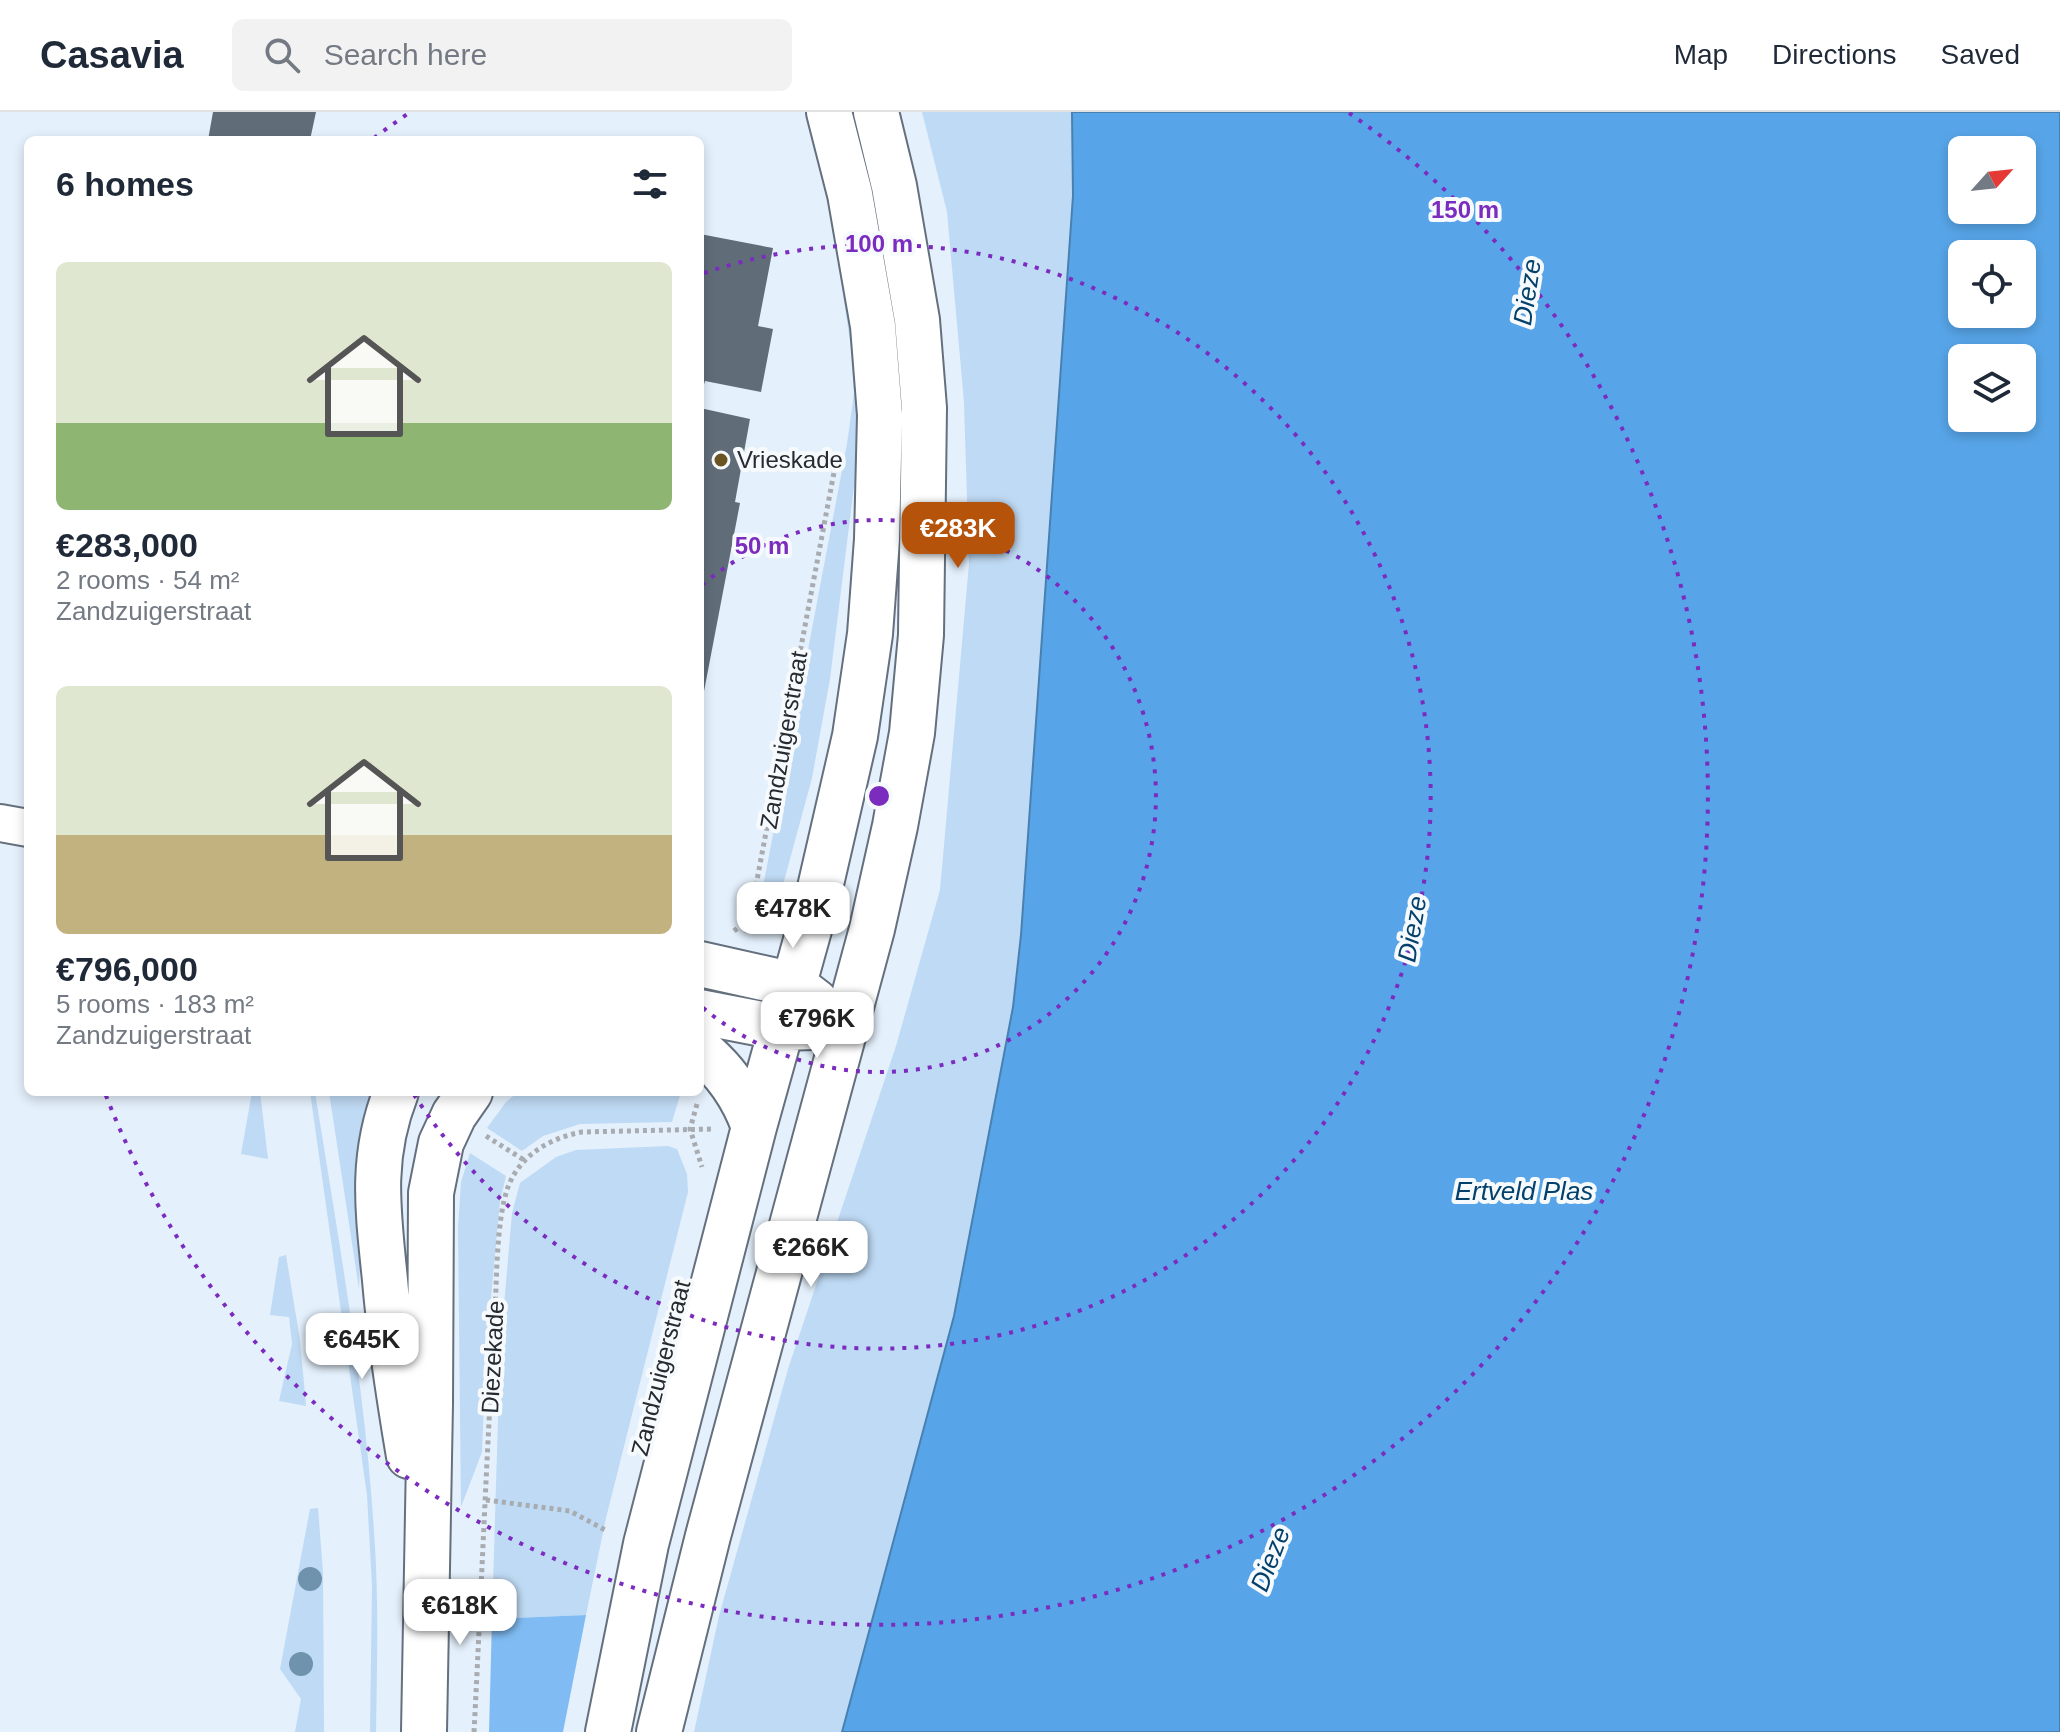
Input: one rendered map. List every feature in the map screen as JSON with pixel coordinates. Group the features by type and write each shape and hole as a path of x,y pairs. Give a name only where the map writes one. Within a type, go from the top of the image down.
{"main road":[{"name":"Zandzuigerstraat","path":"608,1732 646,1544 754,1127 783,1028 855,736 870,634 877,539 880,415 873,326 850,194 829,112"},
{"path":"659,1732 708,1536 847,1025 892,841 912,733 921,635 925,534 924,408 917,320 894,186 876,112"},
{"path":"719,968 794,985 847,1025"},
{"path":"704,1013 783,1028 847,1025"},
{"path":"705,1054 745,1102 754,1127"},
{"path":"395,1096 386,1119 376,1191 393,1362 428,1561"},
{"path":"424,1732 431,1193 441,1143 467,1096"}],"street":[{"path":"0,823 24,827"}],"path":[{"name":"Zandzuigerstraat","path":"719,968 755,904 836,462"},
{"path":"697,1096 690,1129 702,1168 702,1180"},
{"name":"Diezekade","path":"474,1732 502,1217 508,1187 524,1160 547,1142 565,1135 690,1129"},
{"path":"486,1500 570,1511 618,1538"}],"shaded area":[{"path":"0,112 1030,112 940,911 775,1732 0,1732"},
{"path":"806,112 812,112 857,343 861,430 830,679 812,778 780,896 776,898 763,892 763,887 854,393 851,348 832,219"},
{"path":"922,112 1072,112 1073,196 1021,935 1013,1007 954,1316 842,1732 694,1732 719,1616 788,1369 896,1046 940,890 969,564 964,402 947,212"},
{"path":"251,1096 260,1096 268,1159 241,1154"},
{"path":"311,1096 316,1096 350,1311 370,1477 377,1582 376,1732 370,1732 372,1586 367,1495"},
{"path":"330,1096 381,1096 365,1154 359,1289"},
{"path":"513,1096 680,1096 672,1122 580,1124 543,1136 522,1151 487,1128"},
{"path":"668,1146 677,1149 687,1174 688,1192 606,1518 586,1615 492,1619 500,1352 512,1213 520,1183 556,1157 576,1150"},
{"path":"470,1153 506,1176 500,1201 486,1352 482,1452 461,1507 458,1228 461,1182"},
{"path":"286,1255 300,1340 306,1406 279,1401 292,1344 289,1317 270,1315 279,1257"},
{"path":"318,1508 323,1572 324,1732 295,1732 301,1699 280,1669 310,1509"},
{"path":"586,1615 563,1732 489,1732 492,1619"}],"water":[{"name":"Ertveld Plas","path":"1072,112 2060,112 2060,1732 842,1732 954,1316 1013,1007 1021,935 1073,196"}],"building":[{"path":"213,112 316,112 311,136 209,136"},
{"path":"704,235 773,248 758,326 773,329 761,392 705,381 704,385"},
{"path":"704,409 750,419 735,502 740,503 704,691"}],"place":[{"name":"Vrieskade","path":"721,460"}],"water label":[{"name":"Dieze","path":"1527,292"},
{"name":"Dieze","path":"1412,929"},
{"name":"Dieze","path":"1270,1559"}]}
